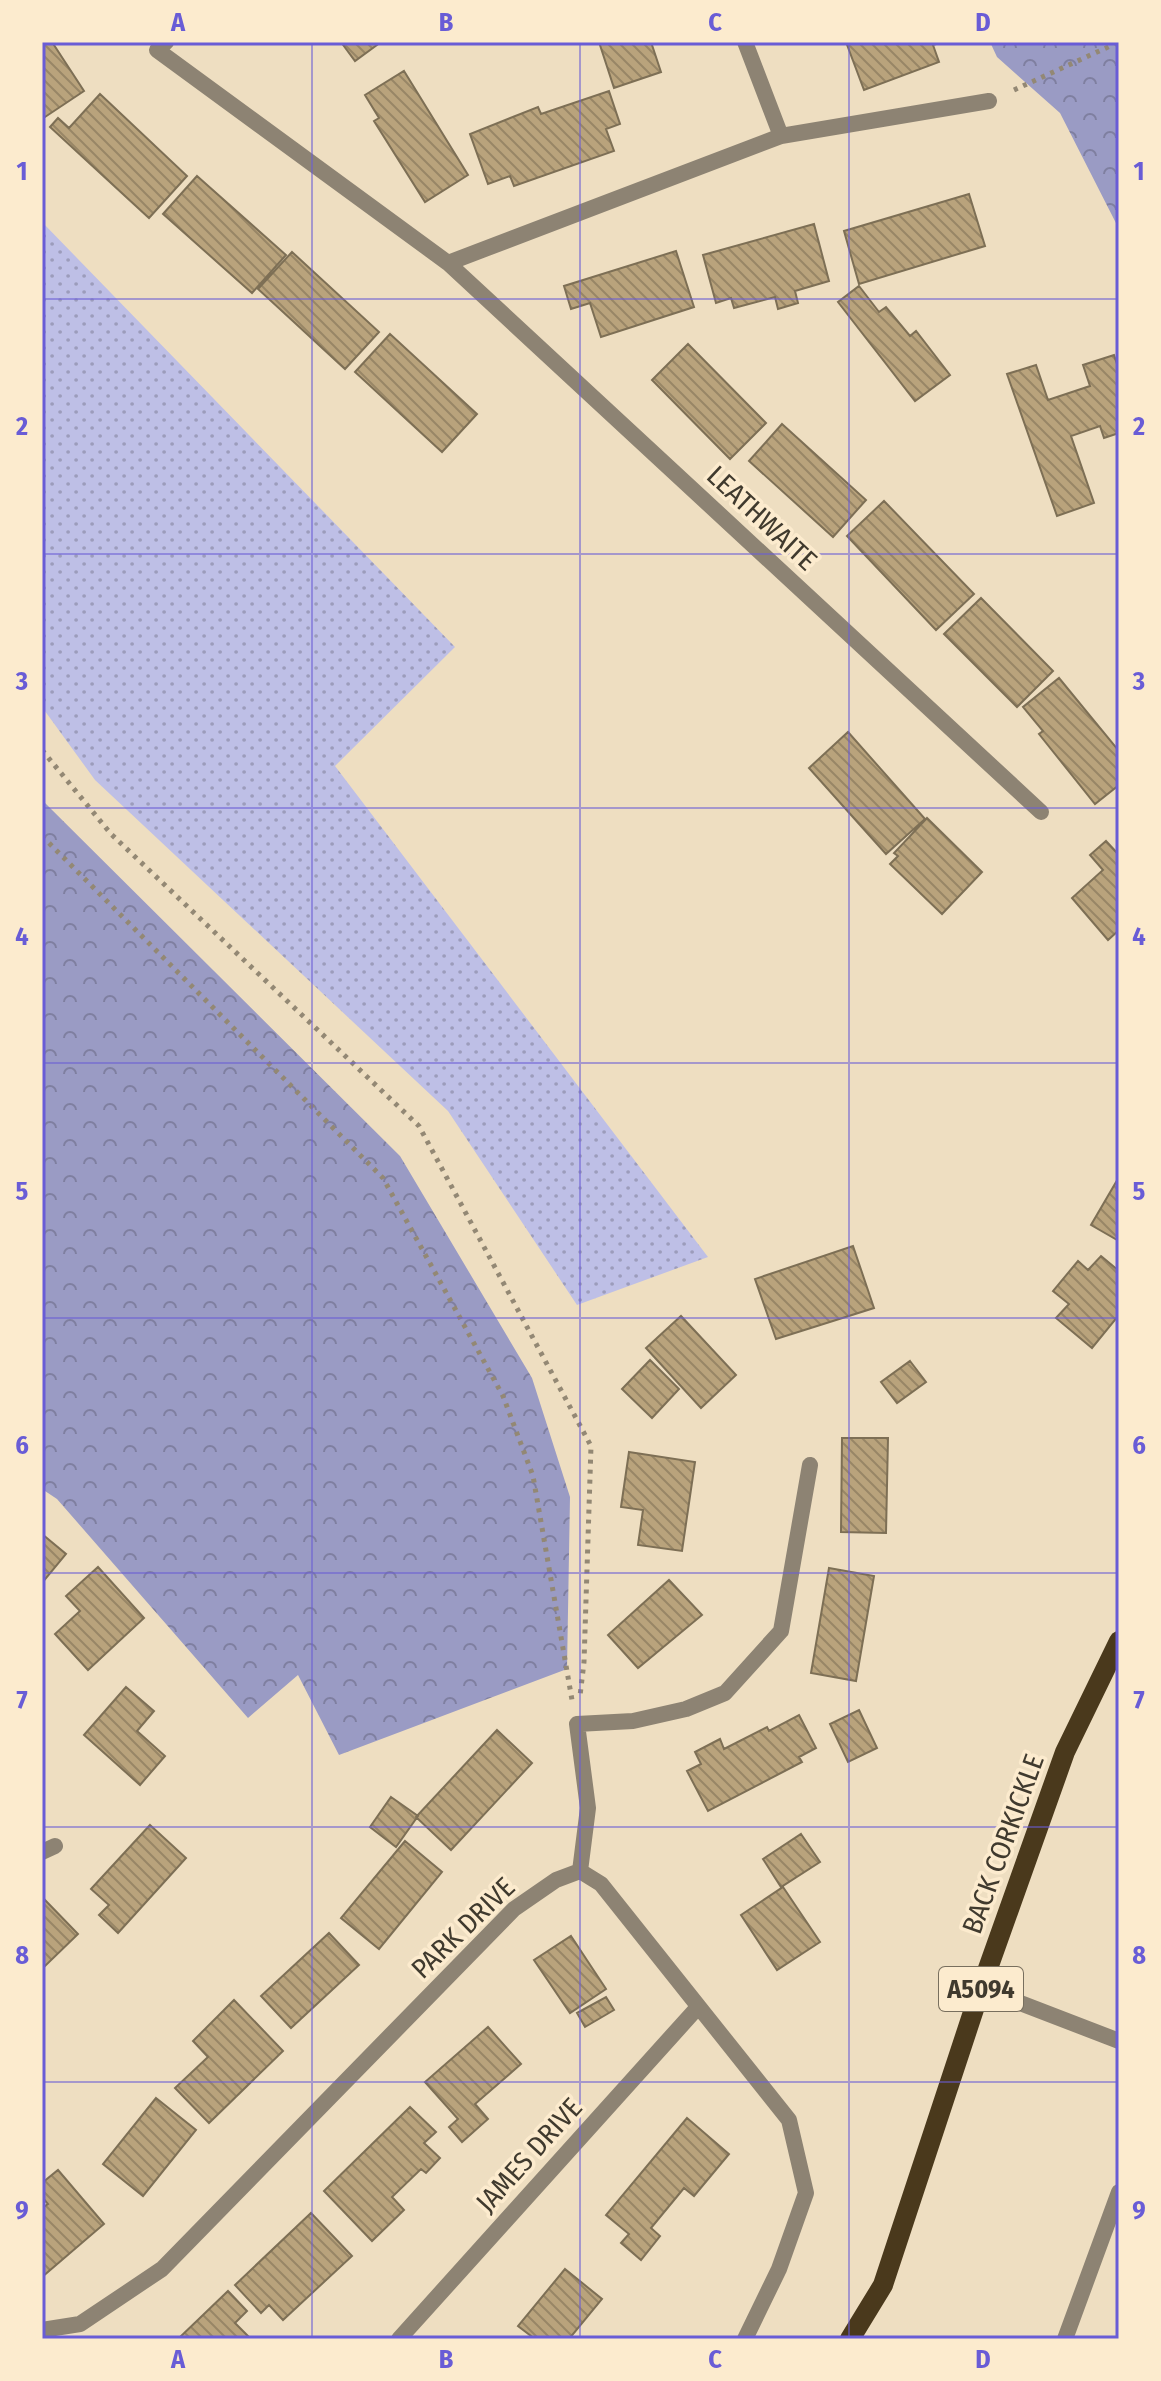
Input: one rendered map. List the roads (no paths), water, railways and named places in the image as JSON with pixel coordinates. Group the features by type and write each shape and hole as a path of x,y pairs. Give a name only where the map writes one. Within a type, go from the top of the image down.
{"main road":[{"name":"BACK CORKICKLE","path":"850,2339 883,2285 981,1988 1065,1752 1119,1641"}],"street":[{"path":"745,42 781,136"},
{"name":"LEATHWAITE","path":"158,45 448,263 1041,812"},
{"path":"448,263 781,136 989,101"},
{"path":"745,2339 779,2269 806,2193 789,2120 601,1884 580,1871 588,1808 577,1724 633,1721 686,1709 725,1693 781,1631 810,1465"},
{"name":"PARK DRIVE","path":"42,2330 80,2324 162,2269 514,1909 556,1880 580,1871"},
{"path":"981,1988 1119,2041"},
{"name":"JAMES DRIVE","path":"399,2339 698,2007"},
{"path":"1065,2339 1119,2192"}]}
